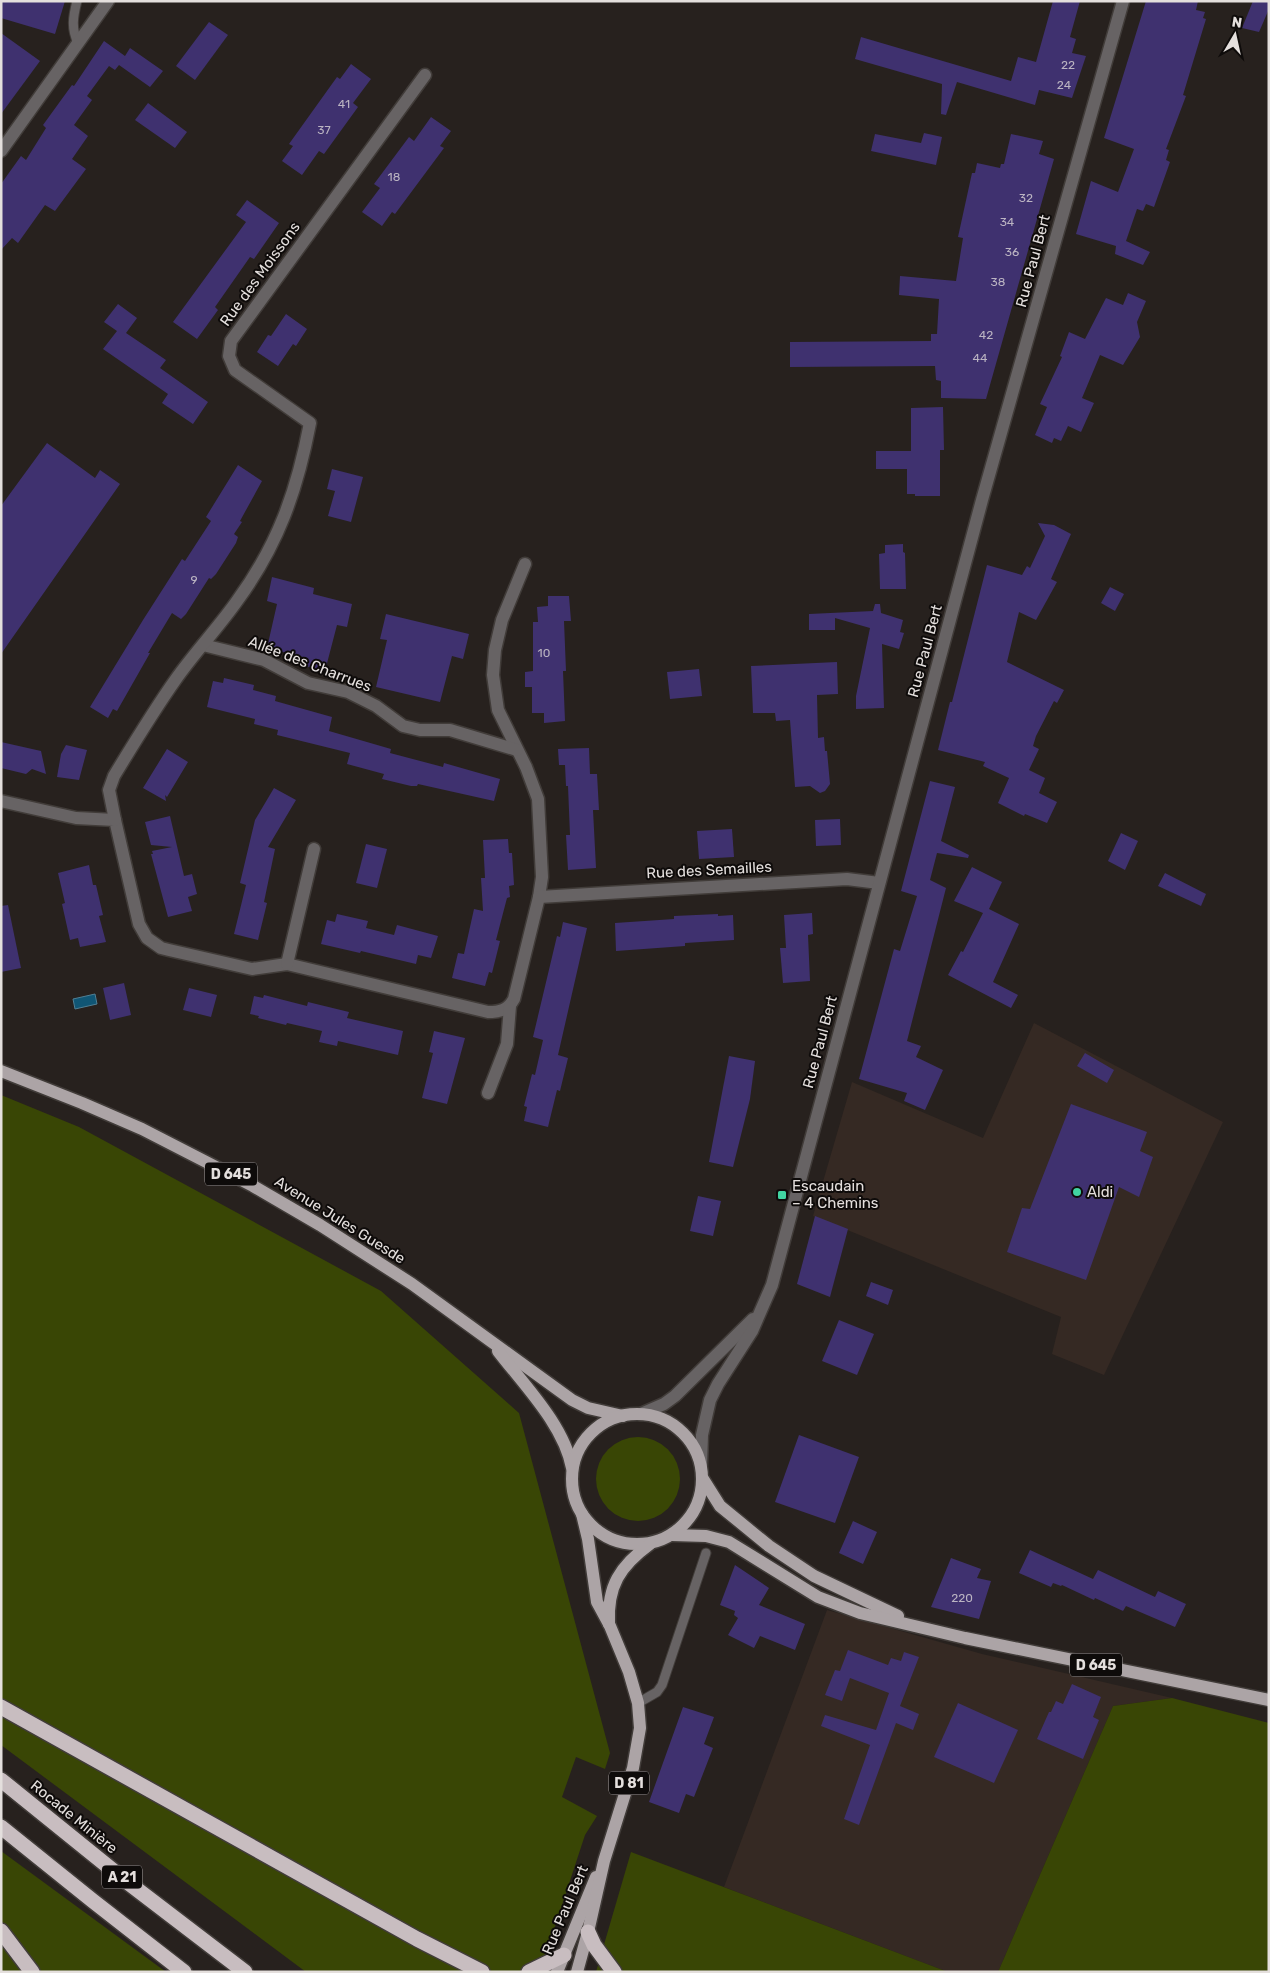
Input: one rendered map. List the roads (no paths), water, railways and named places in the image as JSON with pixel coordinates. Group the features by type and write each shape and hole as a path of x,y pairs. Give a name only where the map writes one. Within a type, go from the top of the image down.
{"highway":[{"path":"1,1707 409,1934 482,1972"},
{"name":"Rocade Minière","path":"1,1780 126,1881 244,1972"},
{"name":"A 21","path":"1,1827 184,1972"},
{"path":"1,1931 32,1972"},
{"path":"588,1932 594,1945 614,1972"},
{"path":"529,1972 564,1955"}],"main road":[{"name":"Avenue Jules Guesde","path":"1,1071 114,1117 228,1172 320,1225 445,1306 488,1340 572,1400 588,1408 623,1416"},
{"name":"Avenue Jules Guesde","path":"488,1340 527,1388 558,1431 568,1451 572,1470"},
{"path":"641,1414 663,1420 676,1427 692,1443 701,1464 703,1478 699,1500 693,1514 684,1526 672,1535 651,1543 637,1545 615,1541 596,1530 582,1514 574,1493 572,1470 579,1450 592,1433 609,1420 641,1414"},
{"name":"D 645","path":"703,1478 720,1506 769,1546 830,1584 923,1628"},
{"name":"Rue Paul Bert","path":"577,1972 604,1861 637,1753 640,1728 638,1703 629,1672 610,1626 597,1602 588,1539 582,1514"},
{"name":"D 645","path":"672,1535 706,1536 738,1546 788,1579 835,1604 860,1613 923,1628 1269,1700"},
{"name":"Rue Paul Bert","path":"610,1626 609,1603 619,1574 630,1559 651,1543"},
{"name":"Rue Paul Bert","path":"557,1972 588,1893 604,1861"}],"street":[{"path":"1,151 108,1"},
{"name":"Rue Paul Bert","path":"701,1464 702,1435 710,1400 752,1331 772,1285 982,500 1124,1"},
{"name":"Rue des Moissons","path":"115,820 109,797 110,783 176,678 247,587 275,540 294,492 310,423 235,370 228,356 231,341 425,75"},
{"path":"488,1093 506,1044 510,1006 517,991 542,877 538,799 535,788 498,710 493,687 493,664 502,620 525,564"},
{"name":"Allée des Charrues","path":"203,644 264,660 308,683 348,692 376,706 403,726 420,730 450,730 517,750"},
{"path":"1,801 76,818 115,820 139,924 142,931 153,943 169,950 252,969 287,964 488,1012 504,1011 510,1006"},
{"path":"287,964 314,849"},
{"name":"Rue des Semailles","path":"539,897 847,879 879,883"},
{"name":"Rue Paul Bert","path":"641,1414 664,1404 675,1396 762,1311"}],"lane":[{"path":"77,1 73,32 78,43"},
{"path":"638,1703 657,1692 662,1686 706,1553"}],"water":[{"path":"95,994 97,1004 75,1009 73,999"}],"place":[{"name":"Aldi","path":"1077,1192"},
{"name":"Escaudain – 4 Chemins","path":"782,1195"}]}
